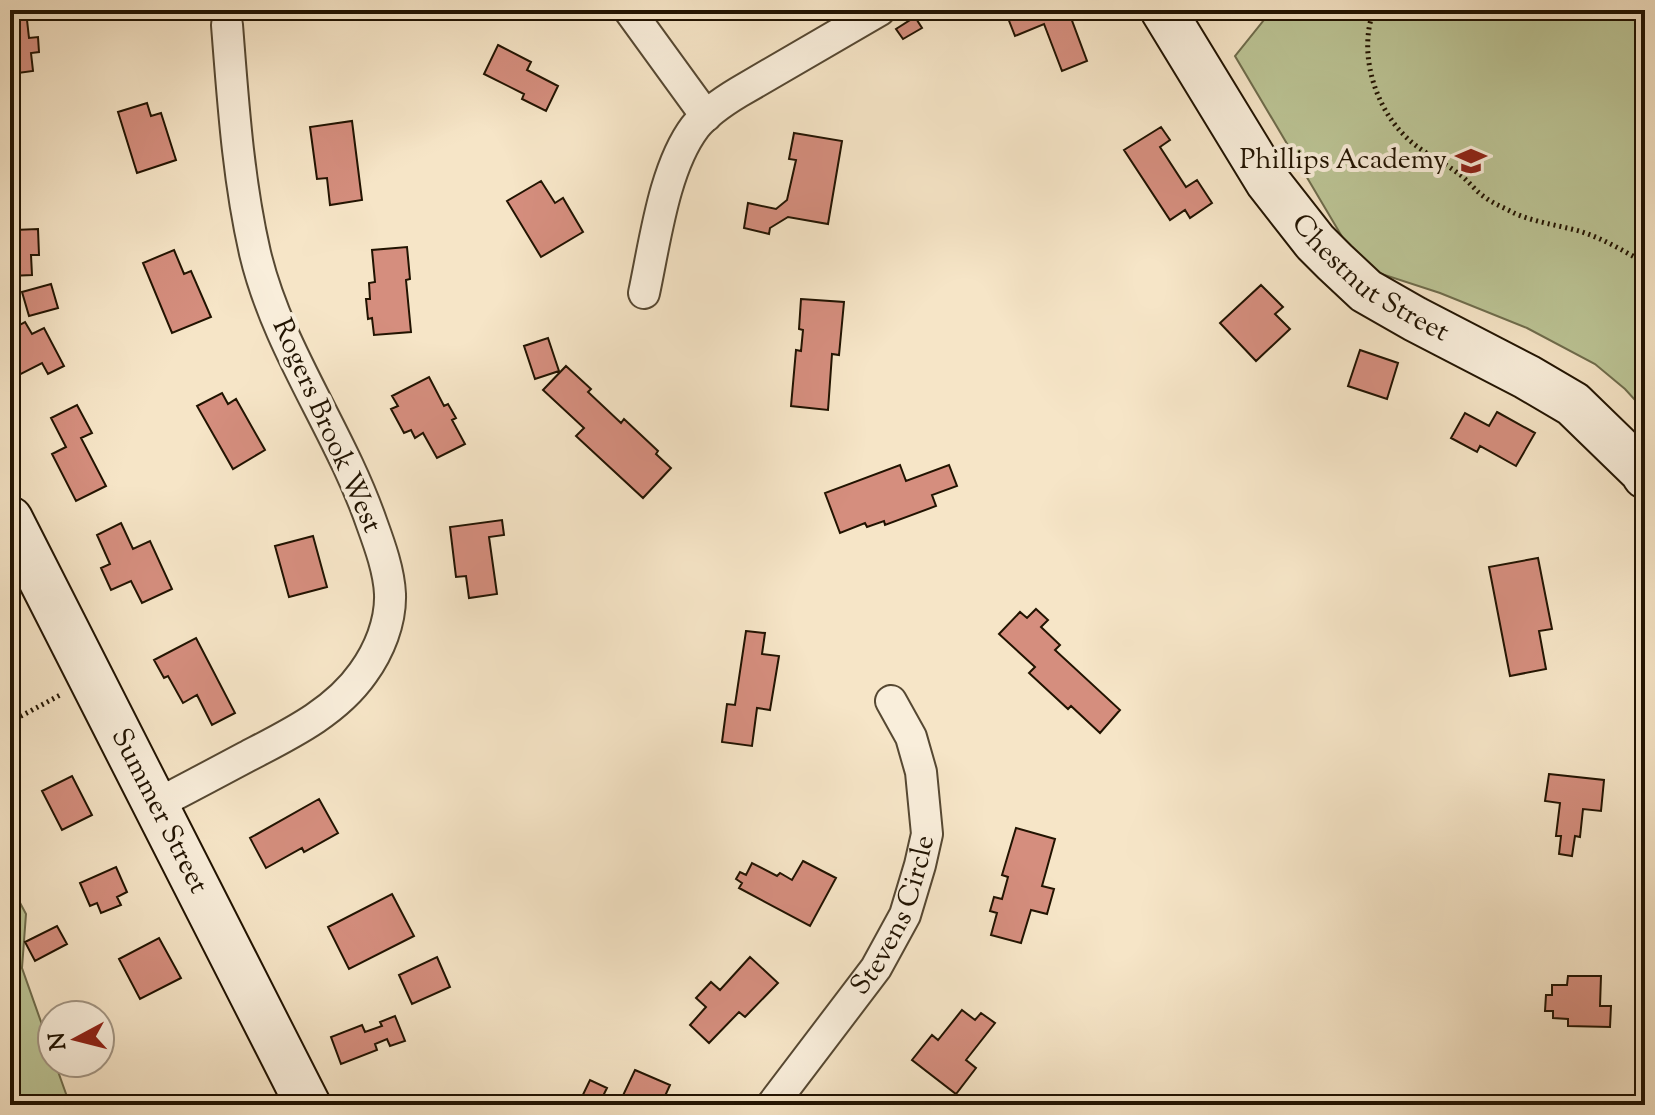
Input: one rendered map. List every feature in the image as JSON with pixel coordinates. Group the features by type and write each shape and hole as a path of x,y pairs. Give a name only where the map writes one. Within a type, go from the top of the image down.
{"street":[{"path":"629,10 706,116"},
{"path":"644,293 669,184 675,165 696,125 739,92 880,10"},
{"name":"Chestnut Street","path":"1163,10 1268,182 1315,242 1335,262 1366,291 1573,404 1645,476"},
{"name":"Rogers Brook West","path":"155,805 293,732 329,709 362,674 380,643 388,615 390,593 381,548 366,505 272,309 255,254 235,122 227,25"},
{"name":"Summer Street","path":"10,519 308,1105"},
{"name":"Stevens Circle","path":"772,1105 876,968 905,915 920,865 927,834 921,772 911,737 891,701"}],"path":[{"path":"1374,10 1367,53 1385,112 1404,136 1459,173 1486,198 1516,214 1604,240 1645,263"},
{"path":"10,722 91,679"}],"green space":[{"name":"Phillips Academy","path":"1272,10 1645,10 1645,411 1595,364 1527,328 1440,293 1360,267 1235,56"},
{"path":"10,884 26,914 22,968 36,1008 36,1079 61,1079 70,1105 10,1105"}],"building":[{"path":"10,10 21,10 22,20 27,20 29,38 38,37 39,52 31,53 33,71 10,74"},
{"path":"1013,10 1063,10 1067,19 1071,18 1087,61 1062,71 1044,24 1015,36 1006,13"},
{"path":"915,17 922,28 903,39 896,29"},
{"path":"498,45 531,62 527,70 558,86 546,111 522,99 524,94 484,74"},
{"path":"147,103 151,116 161,113 176,160 137,173 118,112"},
{"path":"10,110 14,110 19,152 10,153"},
{"path":"352,121 362,200 330,205 327,178 317,179 310,127"},
{"path":"1161,127 1170,140 1160,147 1186,187 1197,180 1212,203 1190,218 1185,210 1170,220 1124,150"},
{"path":"794,133 842,141 828,224 788,217 770,228 769,234 744,228 748,203 776,209 787,200 796,160 789,159"},
{"path":"541,181 555,203 563,198 583,232 541,257 507,201"},
{"path":"10,194 14,230 38,229 39,255 31,255 32,275 10,276"},
{"path":"407,247 410,279 406,280 411,332 374,335 366,299 370,299 369,283 375,282 372,250"},
{"path":"174,250 184,274 191,271 211,317 172,333 143,263"},
{"path":"51,284 58,308 29,316 22,292"},
{"path":"1261,285 1283,307 1275,314 1290,329 1256,361 1220,323"},
{"path":"801,299 844,302 839,355 832,354 828,410 791,406 796,350 801,351 803,330 799,329"},
{"path":"25,322 32,334 44,328 64,366 48,374 42,363 15,377 10,367 10,330"},
{"path":"548,338 559,371 535,379 524,346"},
{"path":"1360,350 1398,363 1387,399 1348,386"},
{"path":"566,366 591,389 588,392 621,423 624,419 671,468 643,498 576,436 584,428 543,390"},
{"path":"429,377 444,406 448,404 456,418 452,420 465,444 437,458 423,433 415,438 411,430 404,433 391,409 398,406 392,396"},
{"path":"222,393 228,404 236,399 265,450 233,469 197,406"},
{"path":"77,405 92,433 81,438 106,486 76,501 52,454 66,447 51,418"},
{"path":"1497,412 1535,433 1516,466 1480,446 1477,452 1451,438 1465,413 1489,426"},
{"path":"900,465 906,481 949,465 957,486 932,495 936,506 885,525 884,521 867,527 865,523 840,533 825,493"},
{"path":"502,520 504,535 489,537 497,594 469,598 466,576 456,577 450,527"},
{"path":"121,523 133,549 150,541 172,589 142,603 131,581 111,590 101,568 110,564 97,535"},
{"path":"313,536 327,587 289,597 275,546"},
{"path":"1538,558 1552,629 1539,631 1546,669 1510,676 1489,567"},
{"path":"1036,609 1048,620 1041,627 1060,645 1055,650 1120,710 1100,733 1029,673 1035,667 999,634 1020,612 1027,618"},
{"path":"746,631 765,633 762,654 779,656 770,710 757,708 752,746 722,742 727,704 735,705"},
{"path":"196,638 235,713 212,725 197,695 183,703 168,676 164,678 154,660"},
{"path":"1549,774 1604,780 1601,811 1583,809 1580,837 1575,836 1572,856 1559,854 1561,836 1556,836 1560,803 1545,801"},
{"path":"72,776 92,815 62,830 42,791"},
{"path":"319,799 338,833 266,868 250,838"},
{"path":"1016,828 1055,839 1042,886 1054,889 1047,914 1031,910 1021,943 991,935 997,913 990,911 994,897 1002,899 1008,877 1002,875"},
{"path":"803,861 836,878 810,926 739,888 742,883 736,879 740,872 746,875 752,863 792,880"},
{"path":"116,867 127,892 117,897 121,905 101,913 97,903 90,906 80,883"},
{"path":"392,894 414,936 349,969 328,927"},
{"path":"57,926 67,944 35,961 25,942"},
{"path":"159,938 181,978 140,999 119,959"},
{"path":"437,957 450,987 412,1004 399,975"},
{"path":"750,957 778,983 745,1017 739,1012 709,1043 690,1025 706,1007 696,998 711,982 720,990"},
{"path":"1568,976 1601,976 1600,1006 1611,1006 1610,1027 1568,1026 1568,1019 1553,1018 1553,1011 1545,1011 1546,995 1552,995 1552,985 1567,985"},
{"path":"962,1010 975,1020 981,1013 995,1023 966,1060 976,1068 956,1094 912,1060 932,1035 938,1040"},
{"path":"395,1016 405,1041 390,1046 387,1039 375,1044 377,1050 341,1064 331,1037 362,1025 365,1032 382,1026 380,1022"},
{"path":"635,1070 670,1085 661,1105 578,1105 590,1080 607,1088 603,1096 619,1104"}],"place":[{"name":"Phillips Academy","path":"1471,161"}]}
